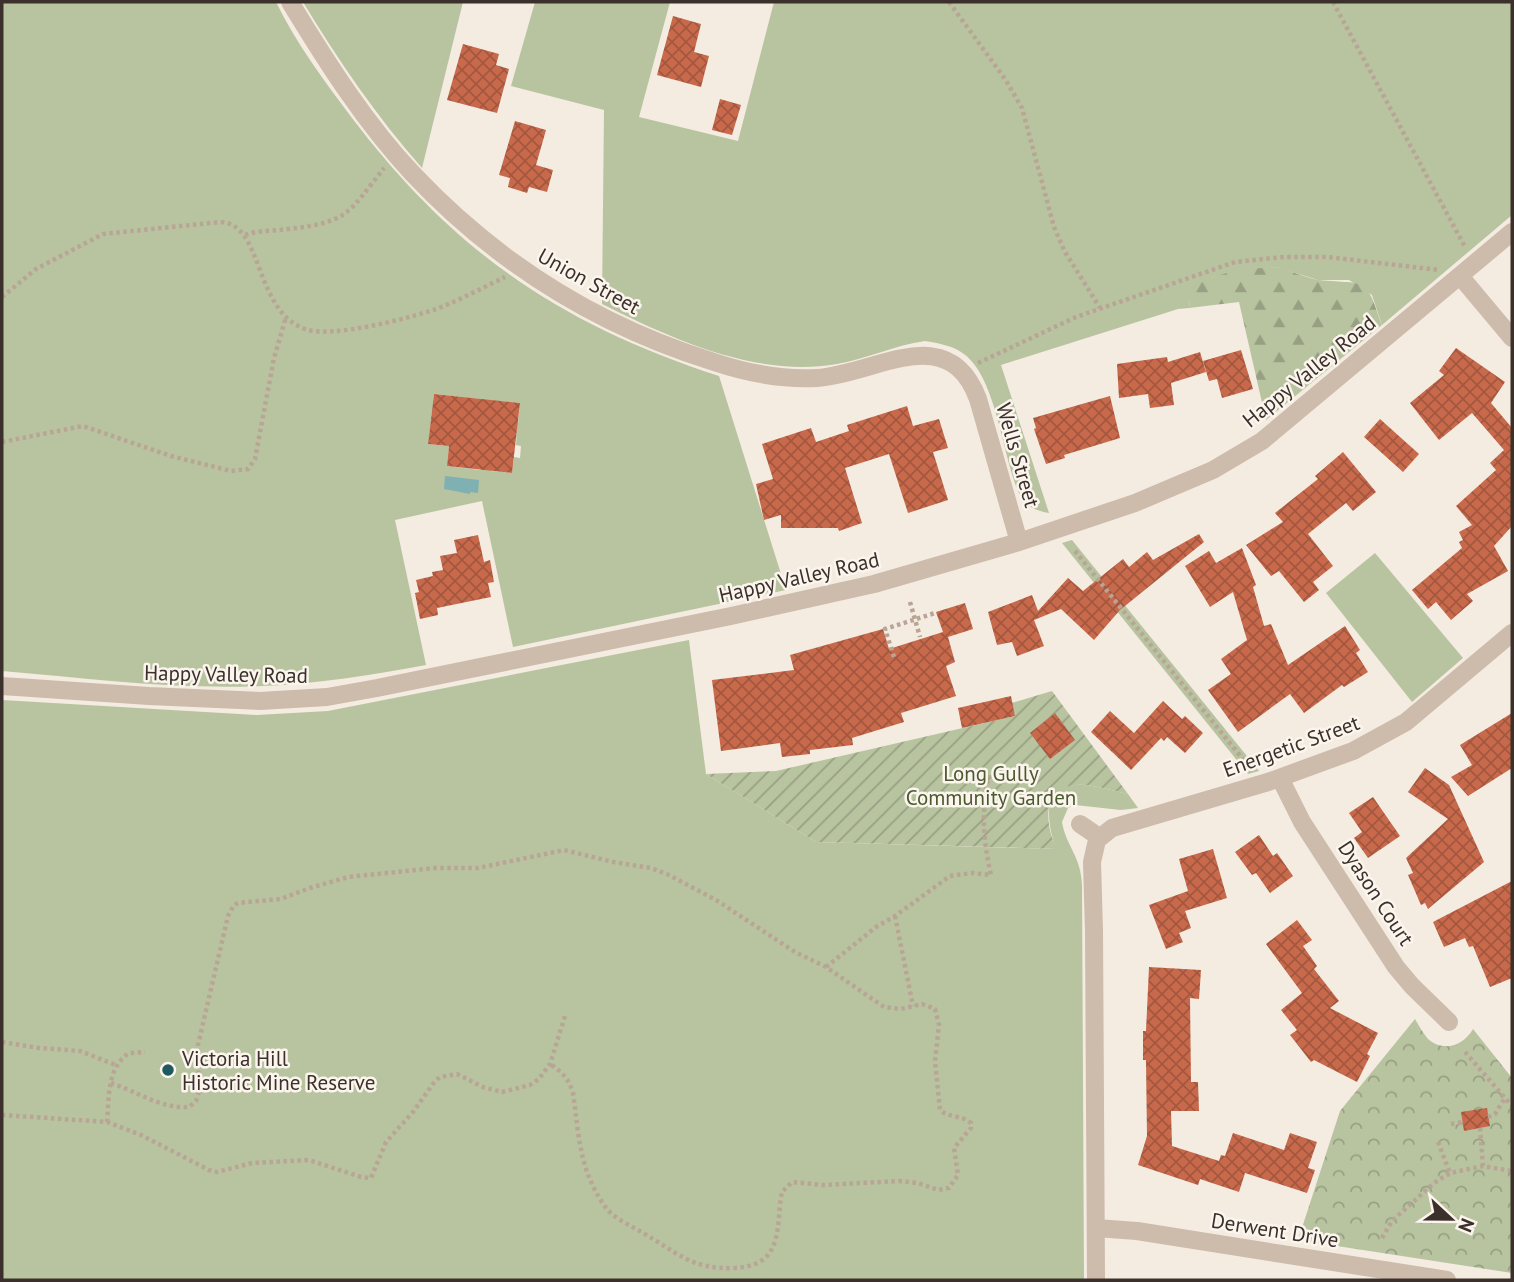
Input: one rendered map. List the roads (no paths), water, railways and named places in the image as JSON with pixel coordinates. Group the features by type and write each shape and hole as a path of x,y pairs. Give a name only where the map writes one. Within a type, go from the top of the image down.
{"street":[{"name":"Union Street","path":"290,2 353,99 396,154 443,204 522,270 553,290 629,331 692,355 753,373 783,378 819,378 917,355 940,357 967,377"},
{"name":"Happy Valley Road","path":"2,686 260,701 348,694 874,584 1019,542 1171,489 1236,458 1262,441 1512,232"},
{"path":"1460,276 1512,338"},
{"name":"Wells Street","path":"967,377 978,399 1019,542"},
{"name":"Energetic Street","path":"1099,837 1112,828 1280,778 1353,751 1406,722 1512,633"},
{"name":"Dyason Court","path":"1280,778 1302,822 1403,976 1449,1022"},
{"path":"1080,824 1099,837 1092,862 1096,1280"},
{"name":"Derwent Drive","path":"1096,1228 1150,1233 1447,1280"}],"water":[{"path":"445,476 479,480 478,493 444,489"}],"place":[{"name":"Victoria Hill Historic Mine Reserve","path":"168,1070"}],"park label":[{"name":"Long Gully Community Garden","path":"991,785"}]}
